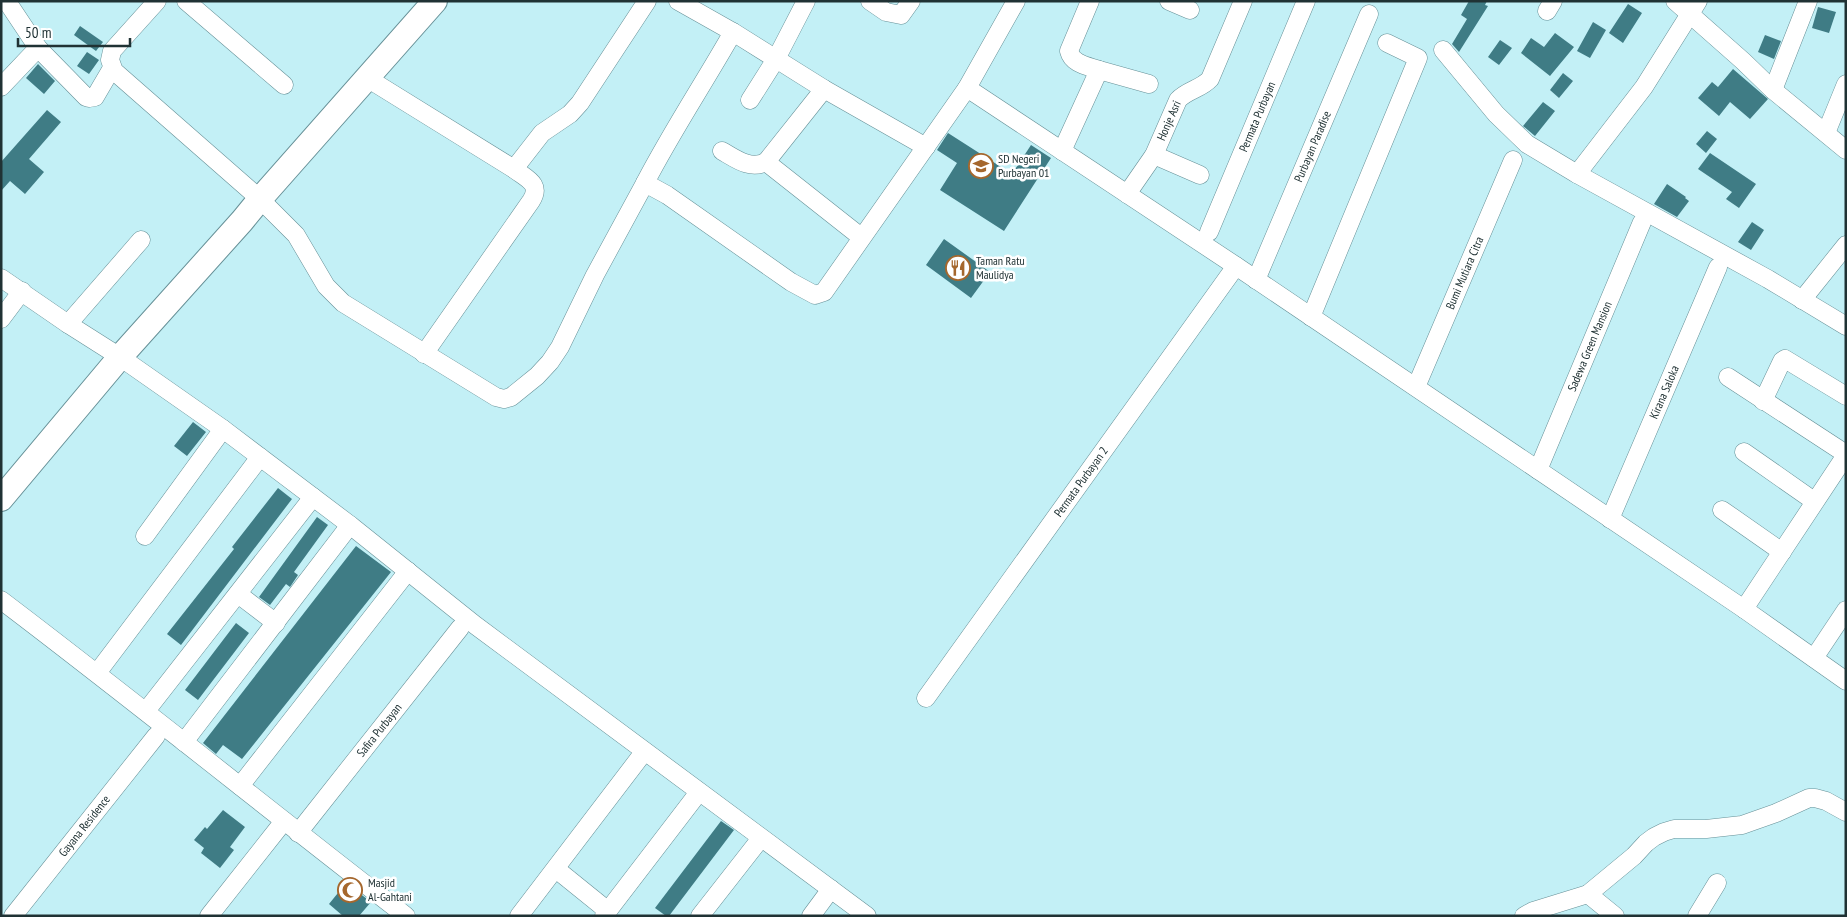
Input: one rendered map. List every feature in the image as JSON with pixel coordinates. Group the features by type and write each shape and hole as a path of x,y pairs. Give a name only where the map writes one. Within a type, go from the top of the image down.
{"street":[{"path":"157,1 112,51 110,60 112,68 119,77 296,235 326,286 343,303 496,397 508,398 544,370 560,346 595,275 645,183 684,113 733,32"},
{"path":"186,1 284,84"},
{"path":"1,500 120,357 242,222 259,200 435,1"},
{"path":"514,169 542,134 570,114 580,103 647,1"},
{"path":"678,1 733,32 824,89 926,147"},
{"path":"750,100 776,59 806,1"},
{"path":"870,1 886,12 901,15 911,1"},
{"path":"645,183 667,195 792,282 815,295 821,294 967,88 1016,1"},
{"path":"1090,1 1069,51 1070,54 1076,62 1149,84"},
{"path":"1169,1 1190,10"},
{"name":"Honje Asri","path":"1127,194 1154,155 1178,100 1210,79 1242,1"},
{"name":"Permata Purbayan","path":"1209,232 1306,1"},
{"path":"1675,1 1694,7 1773,90 1846,150"},
{"path":"1773,90 1808,1"},
{"path":"8,3 38,48 83,96 89,98 95,96 112,68"},
{"path":"1577,174 1644,87 1694,7"},
{"name":"Purbayan Paradise","path":"1256,280 1369,14"},
{"path":"1312,317 1418,58 1387,43"},
{"path":"1,86 38,48"},
{"path":"1443,50 1508,126 1527,144 1577,174 1768,279 1846,326"},
{"path":"1062,151 1099,70"},
{"path":"367,78 514,169 535,186 536,193 424,354"},
{"path":"1826,133 1846,84"},
{"path":"967,88 1416,387 1744,609 1846,681"},
{"path":"722,151 751,166 758,166 766,162 824,89"},
{"path":"1154,155 1200,175"},
{"name":"Bumi Mutiara Citra","path":"1416,387 1513,160"},
{"path":"766,162 861,237"},
{"name":"Sadewa Green Mansion","path":"1538,470 1642,222"},
{"path":"68,324 141,240"},
{"path":"1802,300 1846,245"},
{"name":"Permata Purbayan 2","path":"926,698 1236,266"},
{"name":"Kirana Saloka","path":"1610,519 1718,267"},
{"path":"1,278 120,357 223,429 350,525 475,625 867,916"},
{"path":"1,319 22,291"},
{"path":"1763,401 1782,361 1785,359 1846,396"},
{"path":"1728,377 1846,454 1744,609"},
{"path":"145,536 223,429"},
{"path":"1744,452 1814,501"},
{"path":"97,673 260,457"},
{"path":"146,711 313,497"},
{"path":"1722,510 1782,552"},
{"path":"184,742 350,525"},
{"path":"240,786 408,571"},
{"path":"238,594 276,624"},
{"path":"1,600 146,711 298,833 406,916"},
{"path":"1814,658 1846,610"},
{"name":"Safira Purbayan","path":"298,833 460,628"},
{"name":"Gayana Residence","path":"13,916 156,736"},
{"path":"519,916 644,752"},
{"path":"556,869 606,913 699,792"},
{"path":"1524,916 1533,911 1588,894 1634,856 1646,843 1664,832 1674,829 1714,828 1742,824 1776,813 1808,798 1826,801 1846,812"},
{"path":"209,916 284,821"},
{"path":"700,916 761,838"},
{"path":"1697,916 1717,883"},
{"path":"811,916 831,889"},
{"path":"1588,894 1615,916"}],"building":[{"path":"1469,1 1487,1 1485,5 1488,6 1459,52 1452,44 1467,19 1461,15"},
{"path":"1628,4 1642,13 1623,43 1609,33"},
{"path":"1818,7 1836,12 1829,33 1812,28"},
{"path":"1593,22 1606,30 1590,58 1577,51"},
{"path":"80,26 103,42 96,51 74,35"},
{"path":"1555,33 1574,47 1550,76 1521,53 1531,38 1544,47"},
{"path":"1765,35 1781,41 1774,59 1758,52"},
{"path":"1500,40 1512,48 1499,65 1488,57"},
{"path":"87,52 99,60 89,74 77,66"},
{"path":"38,64 55,81 44,94 26,78"},
{"path":"1733,69 1768,99 1750,119 1730,102 1719,116 1698,98 1712,82 1718,87"},
{"path":"1563,73 1573,81 1559,98 1550,90"},
{"path":"1543,102 1555,111 1535,136 1523,126"},
{"path":"47,110 61,122 29,159 44,172 25,194 10,181 1,191 1,162"},
{"path":"1707,131 1717,139 1706,153 1696,144"},
{"path":"948,133 1012,174 1031,145 1051,158 1004,231 940,190 957,163 937,150"},
{"path":"1710,153 1756,184 1739,208 1726,199 1732,192 1698,169"},
{"path":"1667,184 1689,201 1677,217 1654,204"},
{"path":"1752,222 1764,230 1751,250 1738,242"},
{"name":"Taman Ratu Maulidya","path":"944,239 990,272 971,298 926,265"},
{"path":"193,422 206,432 187,456 174,446"},
{"path":"278,488 292,499 181,645 167,634 234,549 232,547"},
{"path":"317,517 328,525 294,572 298,575 290,587 286,584 270,605 259,597"},
{"path":"356,546 391,572 242,759 223,745 216,754 203,743"},
{"path":"236,623 249,633 198,700 185,690"},
{"path":"223,810 245,827 230,847 234,850 220,868 201,853 204,848 194,840 205,827 207,829"},
{"path":"721,821 734,830 669,916 666,916 655,908"},
{"name":"Masjid Al-Gahtani","path":"346,883 371,902 359,916 343,916 329,904"}],"place":[{"name":"SD Negeri Purbayan 01","path":"981,166"},
{"name":"Taman Ratu Maulidya","path":"958,268"},
{"name":"Masjid Al-Gahtani","path":"350,890"}]}
